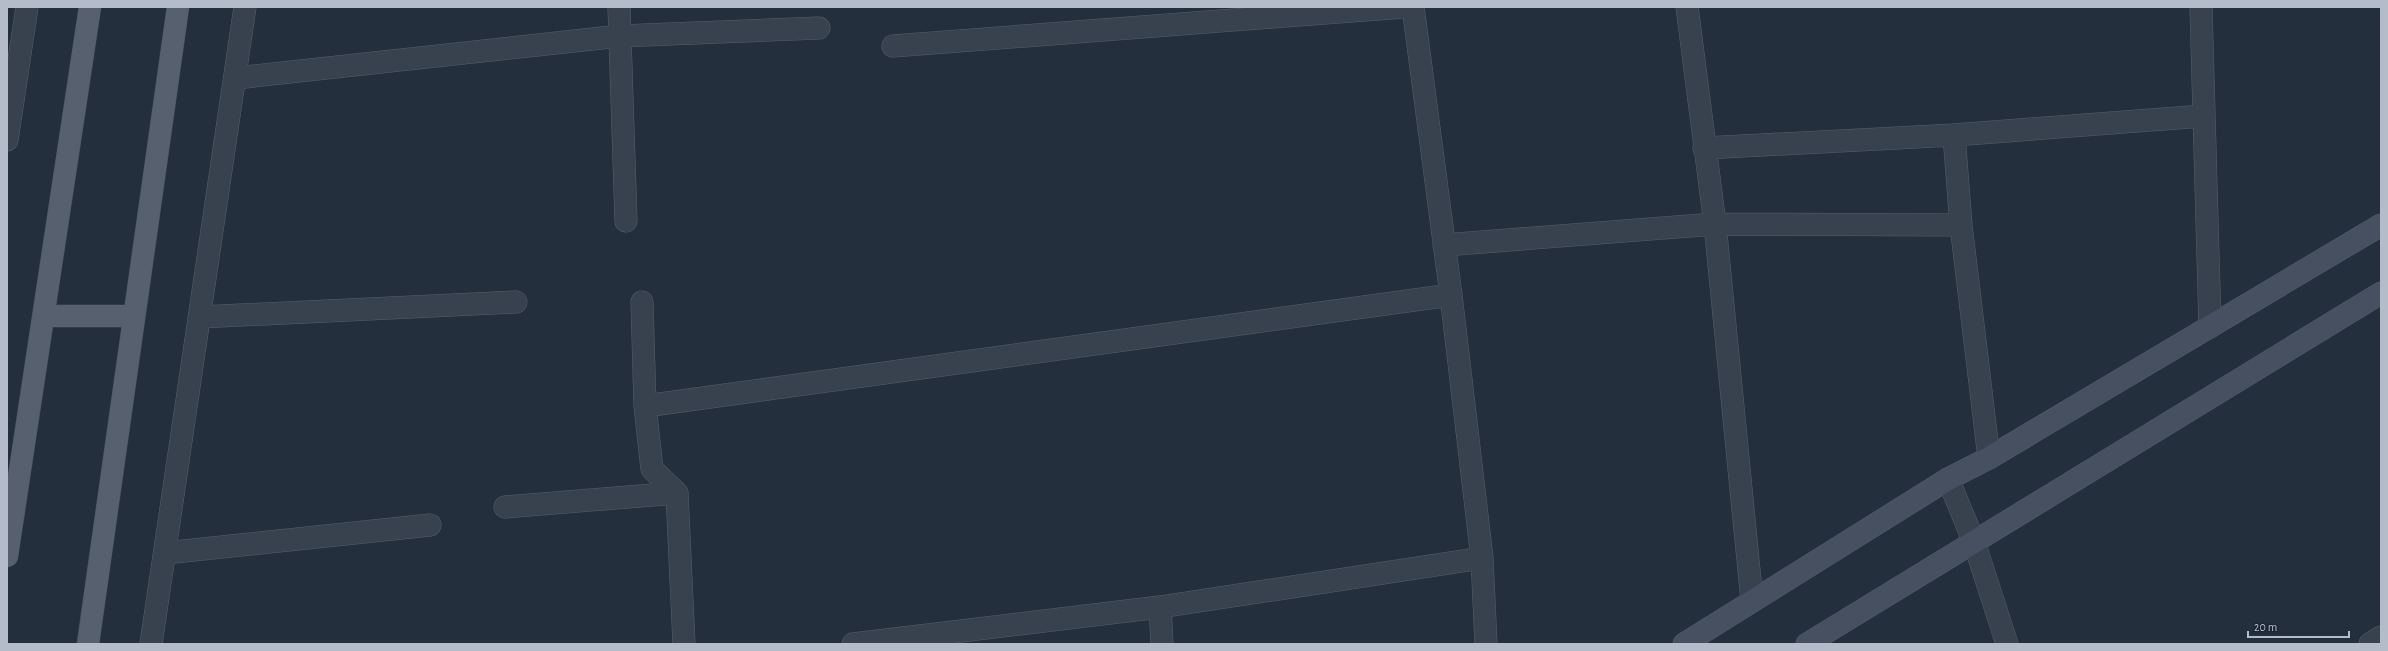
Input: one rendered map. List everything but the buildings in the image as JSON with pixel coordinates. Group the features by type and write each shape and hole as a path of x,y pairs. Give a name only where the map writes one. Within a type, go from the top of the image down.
{"main road":[{"path":"7,556 90,7"},
{"path":"88,644 178,7"},
{"path":"1684,644 1948,479 1989,458 2381,225"},
{"path":"1807,644 2381,294"},
{"path":"44,316 134,316"}],"street":[{"path":"7,140 27,7"},
{"path":"151,644 236,78 245,7"},
{"path":"619,7 626,221"},
{"path":"893,46 1404,7"},
{"path":"1412,7 1451,295 1482,558 1486,644"},
{"path":"1687,7 1715,224 1752,601"},
{"path":"2201,7 2210,327"},
{"path":"236,78 620,36 819,28"},
{"path":"1704,148 1954,135 2203,116"},
{"path":"1954,135 1961,225 1989,458"},
{"path":"1444,245 1715,224 1961,225"},
{"path":"645,406 1451,295"},
{"path":"200,317 516,302"},
{"path":"642,302 645,406 652,469 677,493 684,644"},
{"path":"1948,479 1974,542 2007,644"},
{"path":"506,507 677,493"},
{"path":"165,553 430,525"},
{"path":"853,644 916,640 1160,608 1482,558"},
{"path":"1160,608 1162,644"},
{"path":"2370,644 2381,637"}]}
